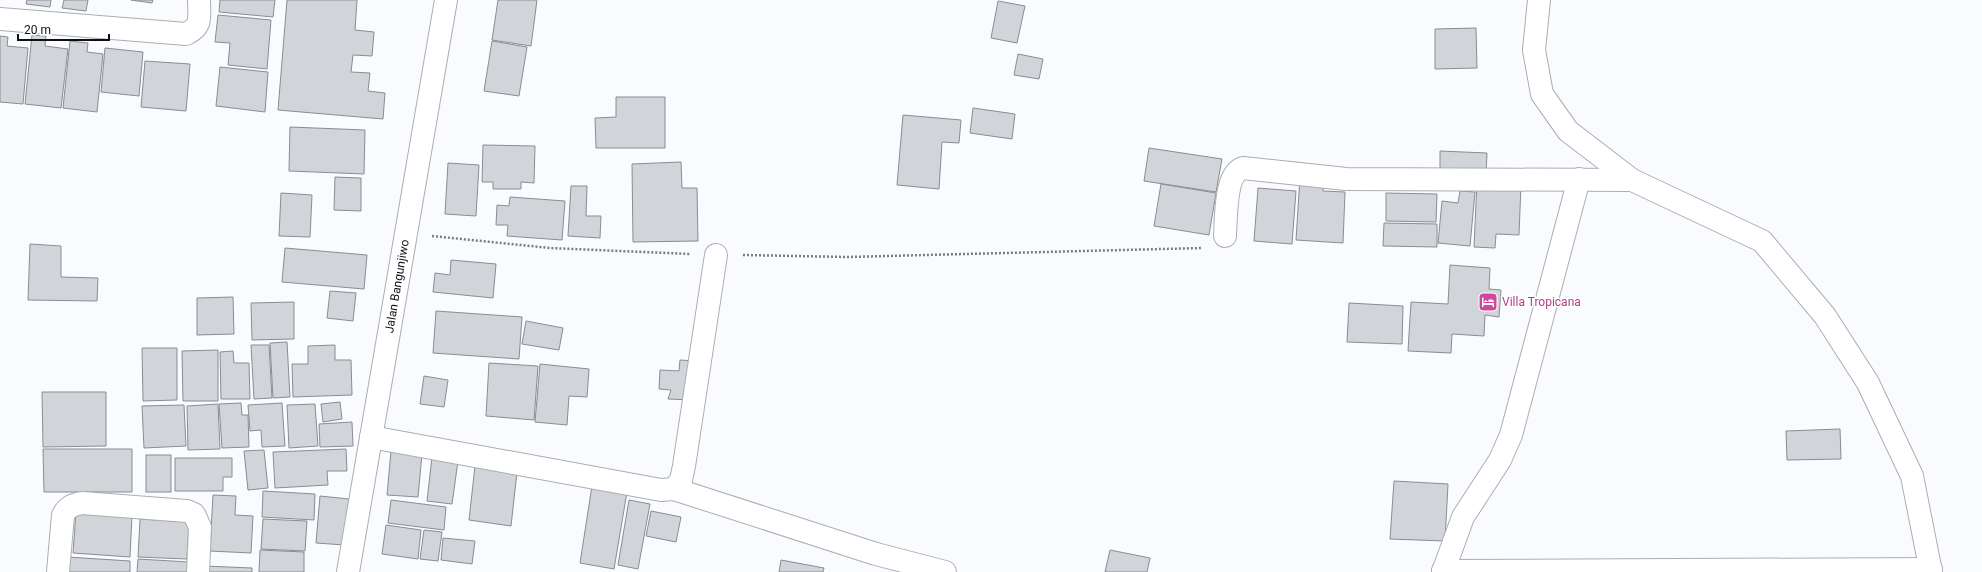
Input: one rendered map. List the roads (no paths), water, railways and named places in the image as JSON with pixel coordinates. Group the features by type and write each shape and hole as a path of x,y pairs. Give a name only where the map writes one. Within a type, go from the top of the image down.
{"street":[{"path":"0,19 186,34 195,30 198,25 199,0"},
{"name":"Jalan Bangunjiwo","path":"348,572 446,0"},
{"path":"1539,0 1534,50 1542,94 1568,131 1632,180 1762,241 1825,316 1868,384 1912,476 1931,571 1443,571 1464,517 1500,460 1511,435 1579,179"},
{"path":"1225,236 1230,184 1234,173 1243,168 1346,179 1632,180"},
{"path":"674,489 681,480 684,466 716,255"},
{"path":"371,437 661,490 674,489 876,554 945,572"},
{"path":"58,572 61,521 63,515 67,508 73,504 82,503 188,511 194,514 200,527 198,572"}],"place":[{"name":"Villa Tropicana","path":"1488,302"}]}
